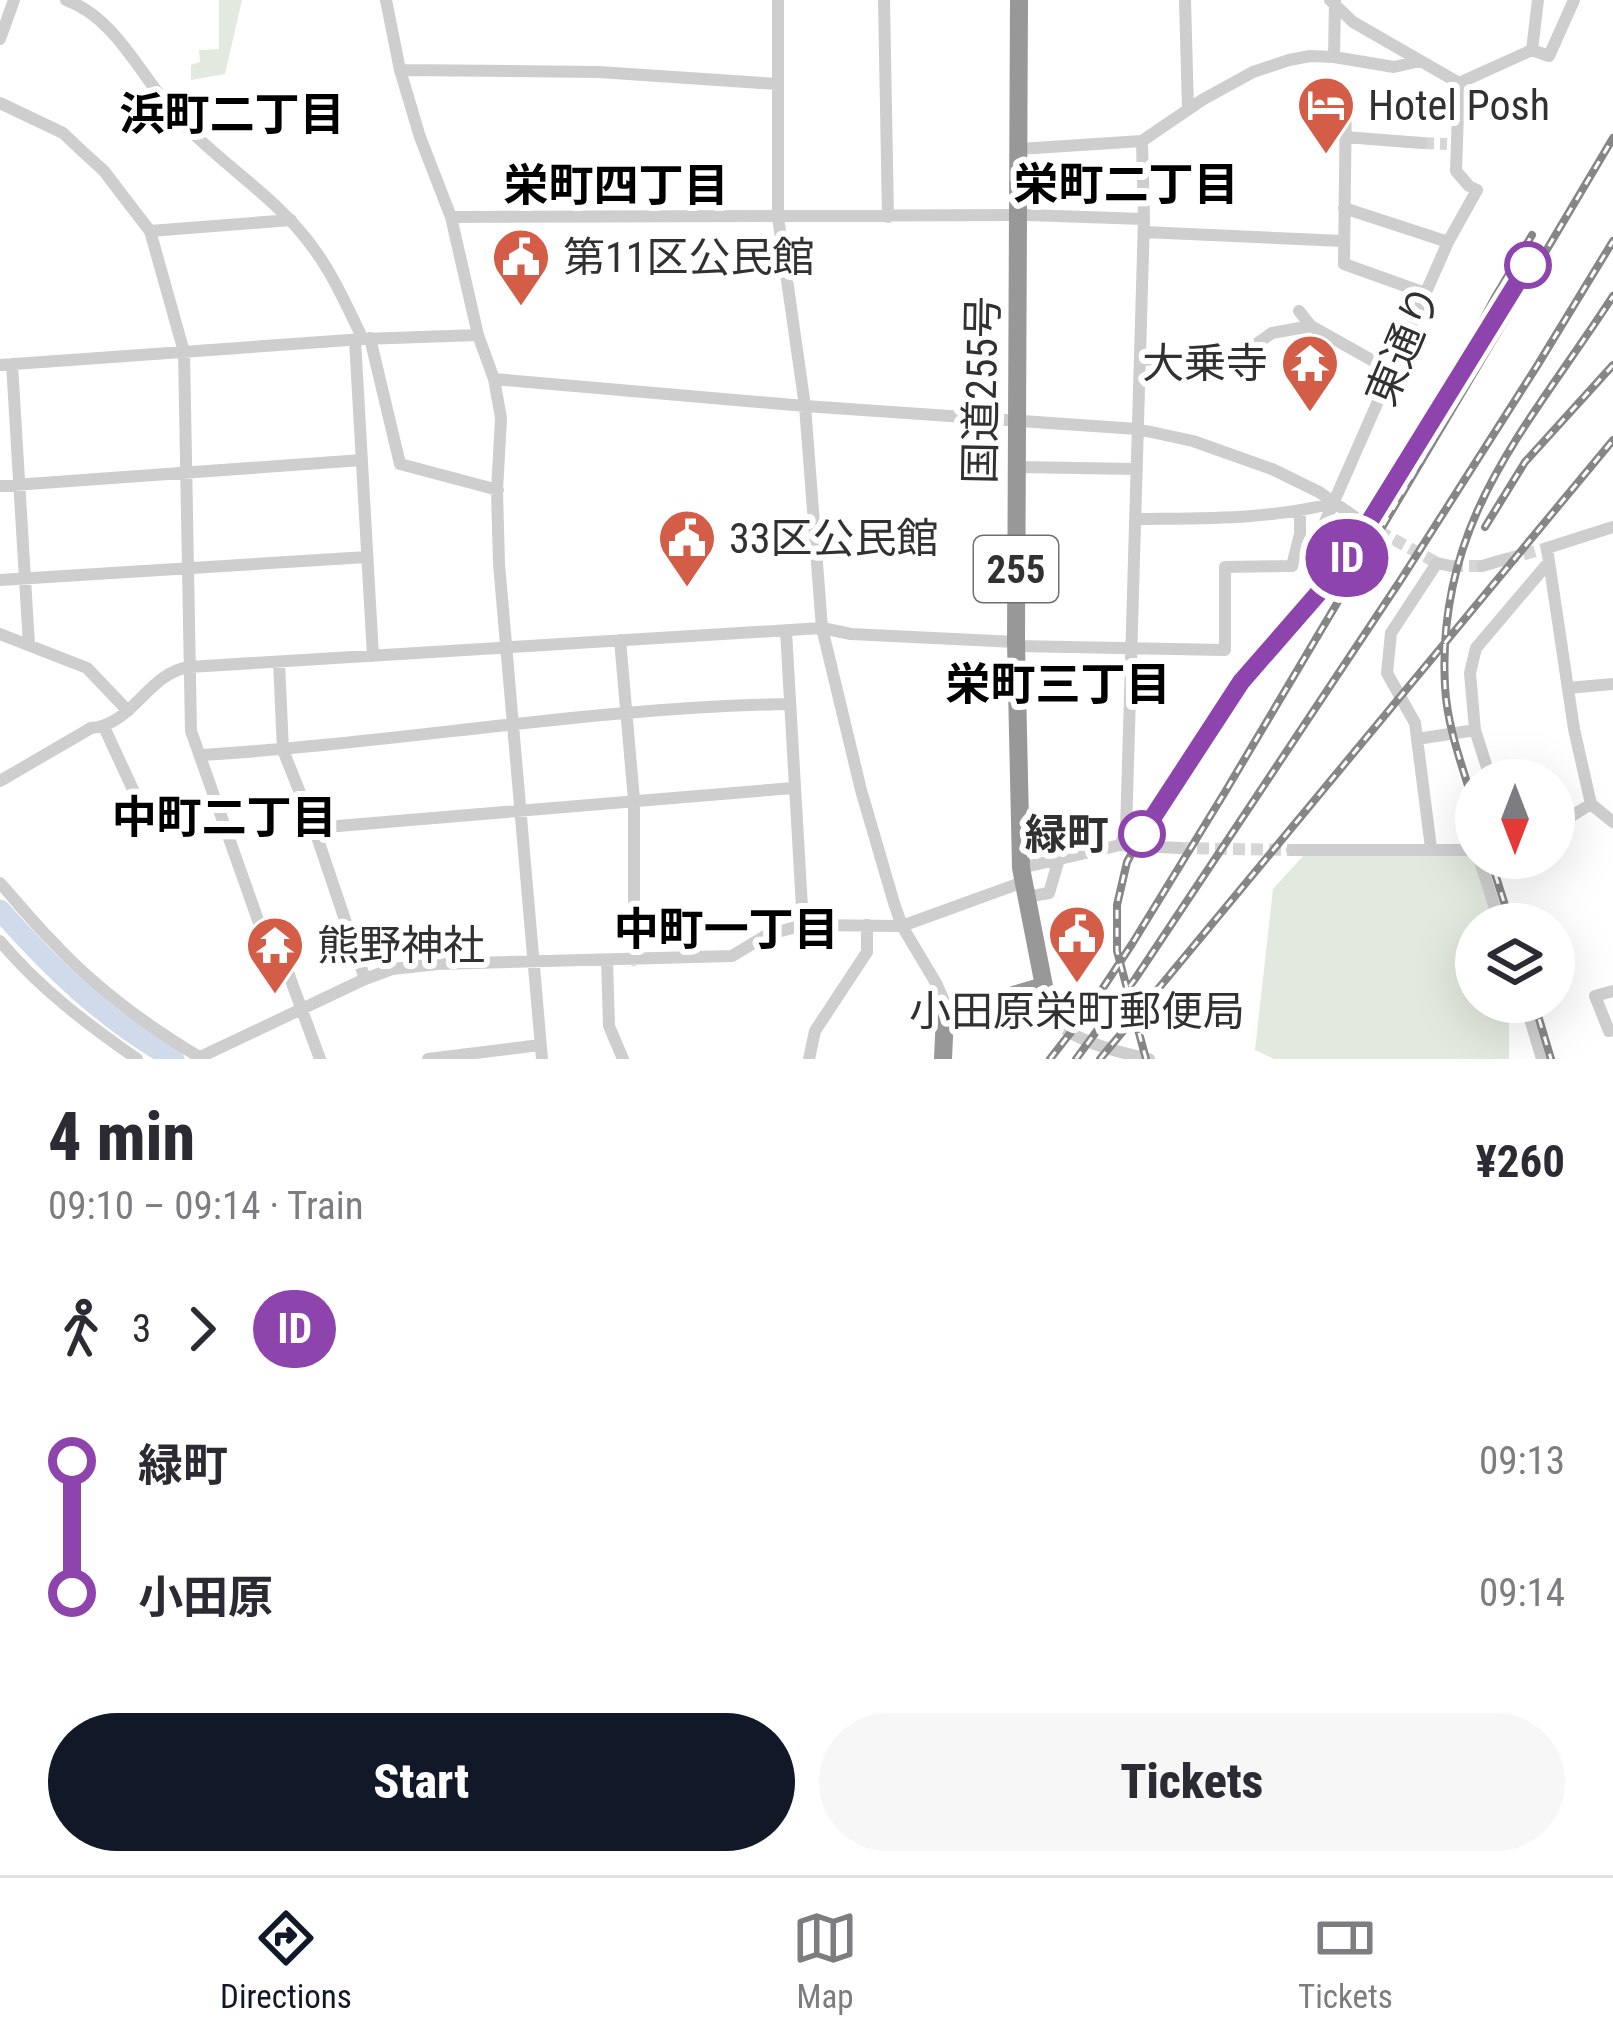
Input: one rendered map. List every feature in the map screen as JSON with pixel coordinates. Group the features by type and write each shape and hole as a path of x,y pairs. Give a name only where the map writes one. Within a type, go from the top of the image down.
{"highway":[{"name":"255","path":"1019,0 1019,149"},
{"name":"国道255号","path":"1019,149 1016,644 1024,882 1044,986"},
{"path":"943,1059 945,1016 1044,986"}],"street":[{"path":"0,39 14,0"},
{"path":"66,0 80,5 108,28 174,114 291,220 315,250 363,339 400,464 497,490"},
{"path":"386,0 400,70 451,218 501,418 499,564 541,1052 428,1059"},
{"path":"778,0 778,217 805,406 822,628 861,790 902,926 936,983 945,1016"},
{"path":"884,0 888,217"},
{"path":"1186,0 1188,109"},
{"path":"1532,50 1538,0"},
{"path":"1334,2 1353,22 1459,83 1532,50 1549,56 1574,0"},
{"path":"1334,2 1334,57"},
{"path":"1019,149 1142,141 1253,72 1310,56 1394,67 1420,62"},
{"path":"400,70 599,73 777,84"},
{"name":"東通り","path":"1307,563 1448,242 1477,190 1456,171 1459,83"},
{"path":"1346,92 1344,264 1425,293"},
{"path":"0,103 63,133 104,171 150,231 184,352 191,731 264,937 282,956 320,1059"},
{"path":"1345,137 1422,142"},
{"path":"1120,845 1126,831 1132,650 1144,225 1142,141"},
{"path":"1344,208 1448,242"},
{"path":"451,218 1019,214 1342,241"},
{"path":"150,231 291,220"},
{"path":"1299,311 1311,326 1393,372"},
{"path":"1140,360 1248,354 1272,333 1311,326"},
{"path":"29,645 6,365 478,334"},
{"path":"363,339 362,460 373,656"},
{"path":"494,379 1137,429 1236,454 1288,476 1362,522"},
{"path":"0,485 362,460"},
{"path":"1017,466 1136,469"},
{"path":"1136,519 1300,510 1333,503"},
{"path":"0,781 91,728 104,727 172,670 189,667 822,628 1016,644 1226,650 1225,567 1292,566 1300,510"},
{"path":"1484,759 1475,730 1470,673 1476,648 1548,555 1613,527"},
{"path":"1548,555 1592,804 1613,822"},
{"path":"0,580 367,557"},
{"path":"1482,566 1507,560"},
{"path":"1431,848 1415,723 1387,673 1391,633 1444,564"},
{"path":"786,631 802,925"},
{"path":"0,634 87,668 128,711"},
{"path":"620,640 634,800 634,960"},
{"path":"279,662 283,750 365,979"},
{"path":"1568,688 1613,684"},
{"path":"202,755 677,708 790,704"},
{"path":"104,727 147,820"},
{"path":"1417,739 1475,730"},
{"path":"314,828 793,788"},
{"path":"1575,814 1592,804"},
{"path":"0,883 52,942 101,987 199,1059 392,969 732,956 767,935 802,925 902,926 1024,882 1059,859 1120,845 1179,848"},
{"path":"1292,850 1455,850"},
{"path":"1024,882 1049,892 1059,859"},
{"path":"809,1059 815,1030 867,952 867,925"},
{"path":"3,951 67,1008 137,1059"},
{"path":"607,959 609,1026 623,1059"},
{"path":"1044,986 1053,1016 1066,1031 1124,1056 1149,1059"},
{"path":"1613,991 1595,996 1609,1031 1613,1030"},
{"path":"1531,1023 1542,1059"}],"shaded area":[{"path":"219,0 242,0 225,74 191,80 191,65 200,62 199,50 219,49"},
{"path":"1455,853 1455,879 1483,879 1490,903 1455,903 1455,1023 1509,1023 1509,1059 1274,1059 1255,1050 1273,889 1305,854"}],"waterway":[{"path":"0,910 81,992 174,1059"}],"tunnel":[{"path":"1422,143 1447,144"},
{"path":"1362,522 1437,563"},
{"path":"1506,559 1547,548"},
{"path":"1451,566 1482,566"},
{"path":"1179,848 1292,850"}],"railway":[{"path":"1050,1059 1132,944 1225,792 1613,138"},
{"path":"1464,356 1532,235"},
{"path":"1076,1059 1135,979 1402,578 1613,241"},
{"path":"1461,759 1446,702 1446,627 1472,523 1521,432 1613,296"},
{"path":"1485,527 1525,462 1613,365"},
{"path":"1100,1059 1613,440"},
{"path":"1146,1059 1117,951 1117,905 1127,862 1227,701 1342,565"},
{"path":"1497,879 1504,903"},
{"path":"1540,1023 1551,1059"}],"train":[{"name":"ID","path":"1142,834 1241,682 1342,566 1528,265"}],"place":[{"name":"Hotel Posh","path":"1326,156"},
{"name":"第11区公民館","path":"521,308"},
{"name":"大乗寺","path":"1310,414"},
{"name":"33区公民館","path":"687,589"},
{"name":"緑町","path":"1142,834"},
{"name":"小田原栄町郵便局","path":"1077,985"},
{"name":"熊野神社","path":"275,996"}],"district":[{"name":"浜町二丁目","path":"232,114"},
{"name":"栄町二丁目","path":"1126,184"},
{"name":"栄町四丁目","path":"616,185"},
{"name":"栄町三丁目","path":"1058,684"},
{"name":"中町二丁目","path":"224,817"},
{"name":"中町一丁目","path":"726,929"}]}
